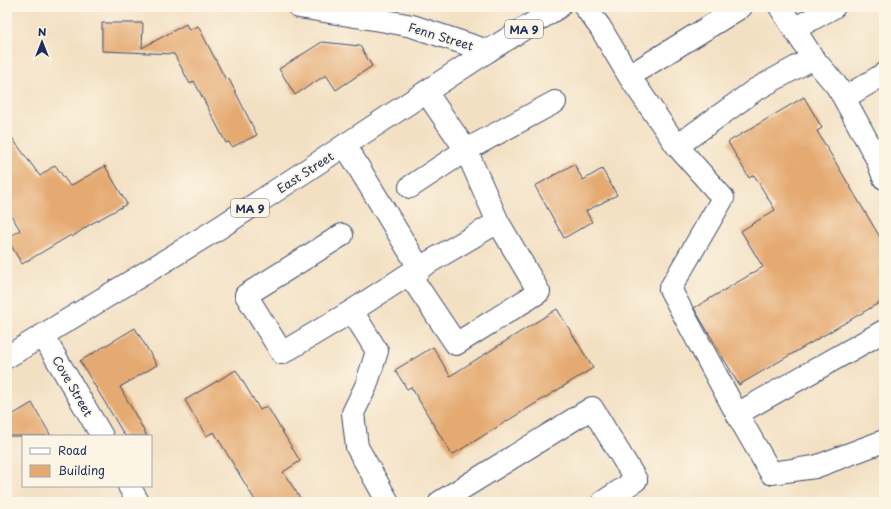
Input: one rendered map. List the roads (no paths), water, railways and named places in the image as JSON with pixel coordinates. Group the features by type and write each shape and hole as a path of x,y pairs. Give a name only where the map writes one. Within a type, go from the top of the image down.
{"main road":[{"name":"Fenn Street","path":"299,7 412,26 488,51"},
{"name":"East Street","path":"7,357 219,228 488,51 559,7"},
{"path":"585,7 600,27 629,76 677,146 724,198 670,289 737,414 771,473 815,467 884,441"},
{"path":"629,76 741,7"},
{"path":"780,7 813,58 836,85 882,164"},
{"path":"794,29 834,7"},
{"path":"677,146 755,90 813,58"},
{"path":"844,98 884,74"},
{"path":"345,145 456,344 539,292 498,222 466,150 426,92"},
{"path":"410,187 466,150 555,102"},
{"path":"342,235 246,295 282,353 498,222"},
{"path":"352,311 377,351 366,386 353,413 356,447 388,502"},
{"path":"737,414 884,331"},
{"name":"Cove Street","path":"43,336 101,435"},
{"path":"440,502 592,408 636,480 603,502"},
{"path":"130,487 138,502"}]}
